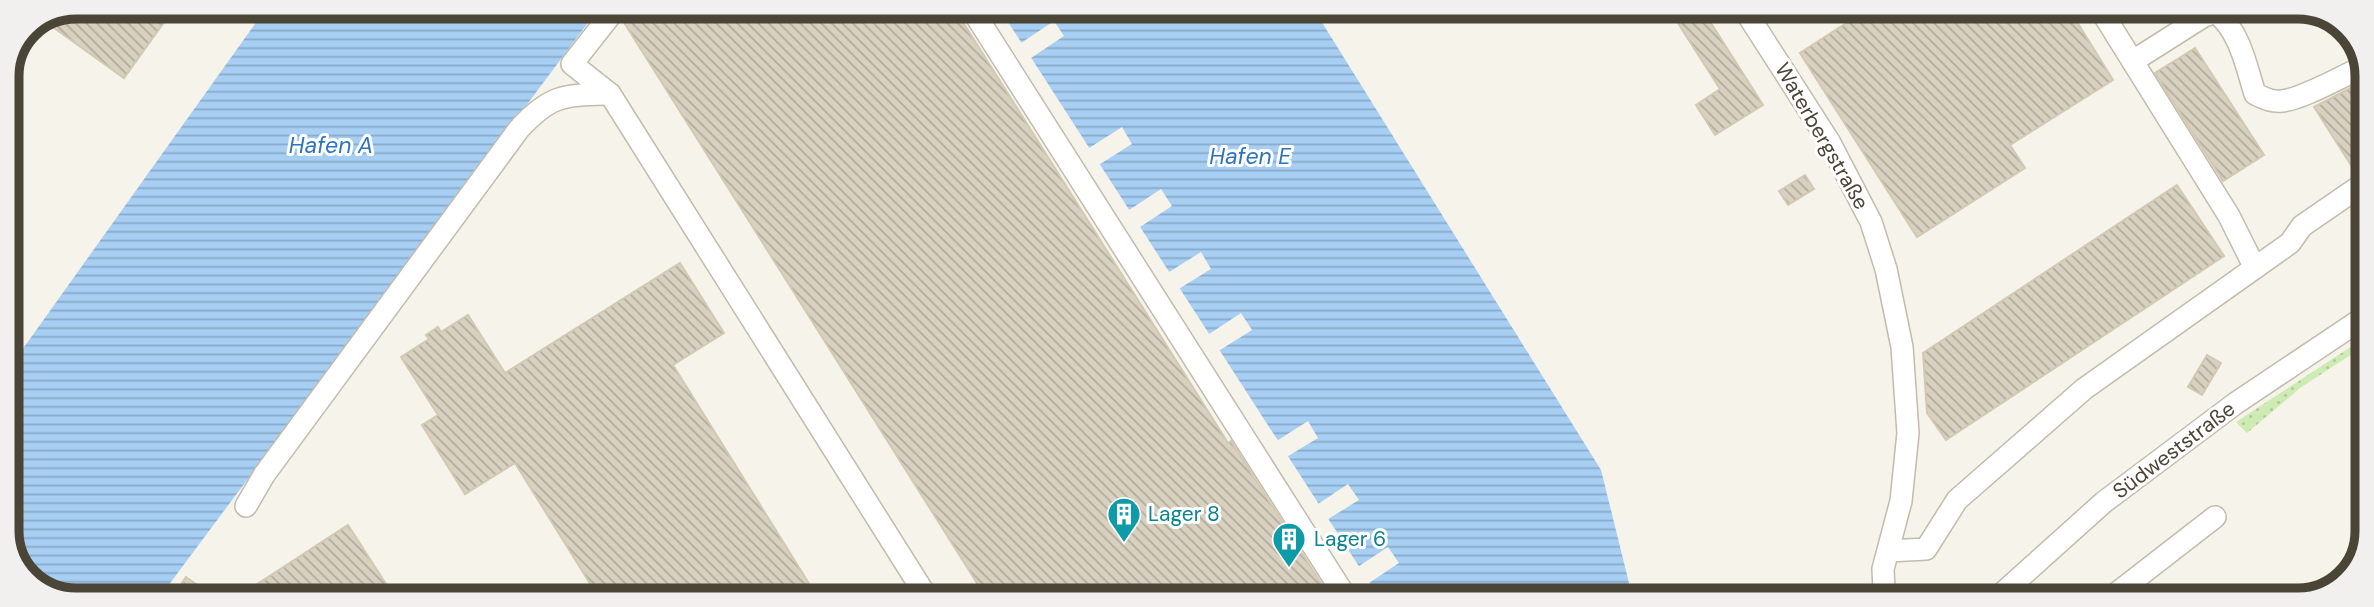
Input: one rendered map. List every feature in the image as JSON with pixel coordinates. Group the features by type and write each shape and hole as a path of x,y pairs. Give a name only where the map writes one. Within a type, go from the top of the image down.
{"street":[{"path":"607,19 572,64 610,94 921,588"},
{"path":"978,19 1340,588"},
{"name":"Waterbergstraße","path":"1750,19 1830,144 1871,222 1886,269 1902,347 1908,433 1901,501 1883,569 1884,588"},
{"path":"2106,19 2229,216 2255,268"},
{"path":"2133,61 2199,19"},
{"path":"2224,19 2242,50 2255,94 2269,101 2297,97 2355,71"},
{"path":"246,506 264,475 519,129 556,99 573,95 610,94"},
{"path":"1888,551 1926,549 1957,500 2084,389 2290,243 2302,226 2355,190"},
{"name":"Südweststraße","path":"2008,588 2104,502 2236,403 2355,323"},
{"path":"2124,588 2216,517"}],"green space":[{"path":"2355,344 2355,352 2300,388 2247,433 2236,422"}],"water":[{"name":"Hafen A","path":"258,19 591,19 166,588 65,587 39,574 27,559 19,535 19,354"},
{"name":"Hafen E","path":"1006,19 1320,19 1601,470 1630,588 1373,588"}],"pier":[{"path":"1054,21 1064,36 1028,60 1018,45"},
{"path":"1122,127 1132,144 1097,166 1086,150"},
{"path":"1161,189 1172,206 1137,229 1126,212"},
{"path":"1201,252 1211,269 1177,290 1166,274"},
{"path":"1241,313 1252,330 1217,352 1206,336"},
{"path":"1308,421 1318,438 1285,458 1275,442"},
{"path":"1348,484 1359,500 1325,521 1315,506"},
{"path":"1388,547 1399,563 1366,585 1356,568"}],"building":[{"path":"76,19 166,19 124,78 51,26"},
{"path":"961,19 1228,443 1231,441 1324,588 980,588 623,21"},
{"path":"1675,19 1708,19 1763,105 1715,135 1696,105 1720,89"},
{"path":"1853,19 2075,19 2113,80 2010,145 2025,168 1917,237 1800,53"},
{"path":"2195,48 2264,155 2223,181 2155,73"},
{"path":"2355,86 2355,162 2351,165 2314,107"},
{"path":"1805,175 1814,189 1788,205 1779,191"},
{"path":"2177,185 2224,256 1946,440 1927,413 1923,353"},
{"path":"680,263 724,333 673,365 812,588 593,588 515,463 465,494 422,425 438,415 401,357 429,339 426,335 438,327 441,332 468,315 505,373"},
{"path":"2207,355 2221,363 2202,395 2188,387"},
{"path":"348,525 389,588 251,588"},
{"path":"186,577 200,587 199,588 179,588"}],"place":[{"name":"Lager 8","path":"1124,544"},
{"name":"Lager 6","path":"1289,569"}]}
